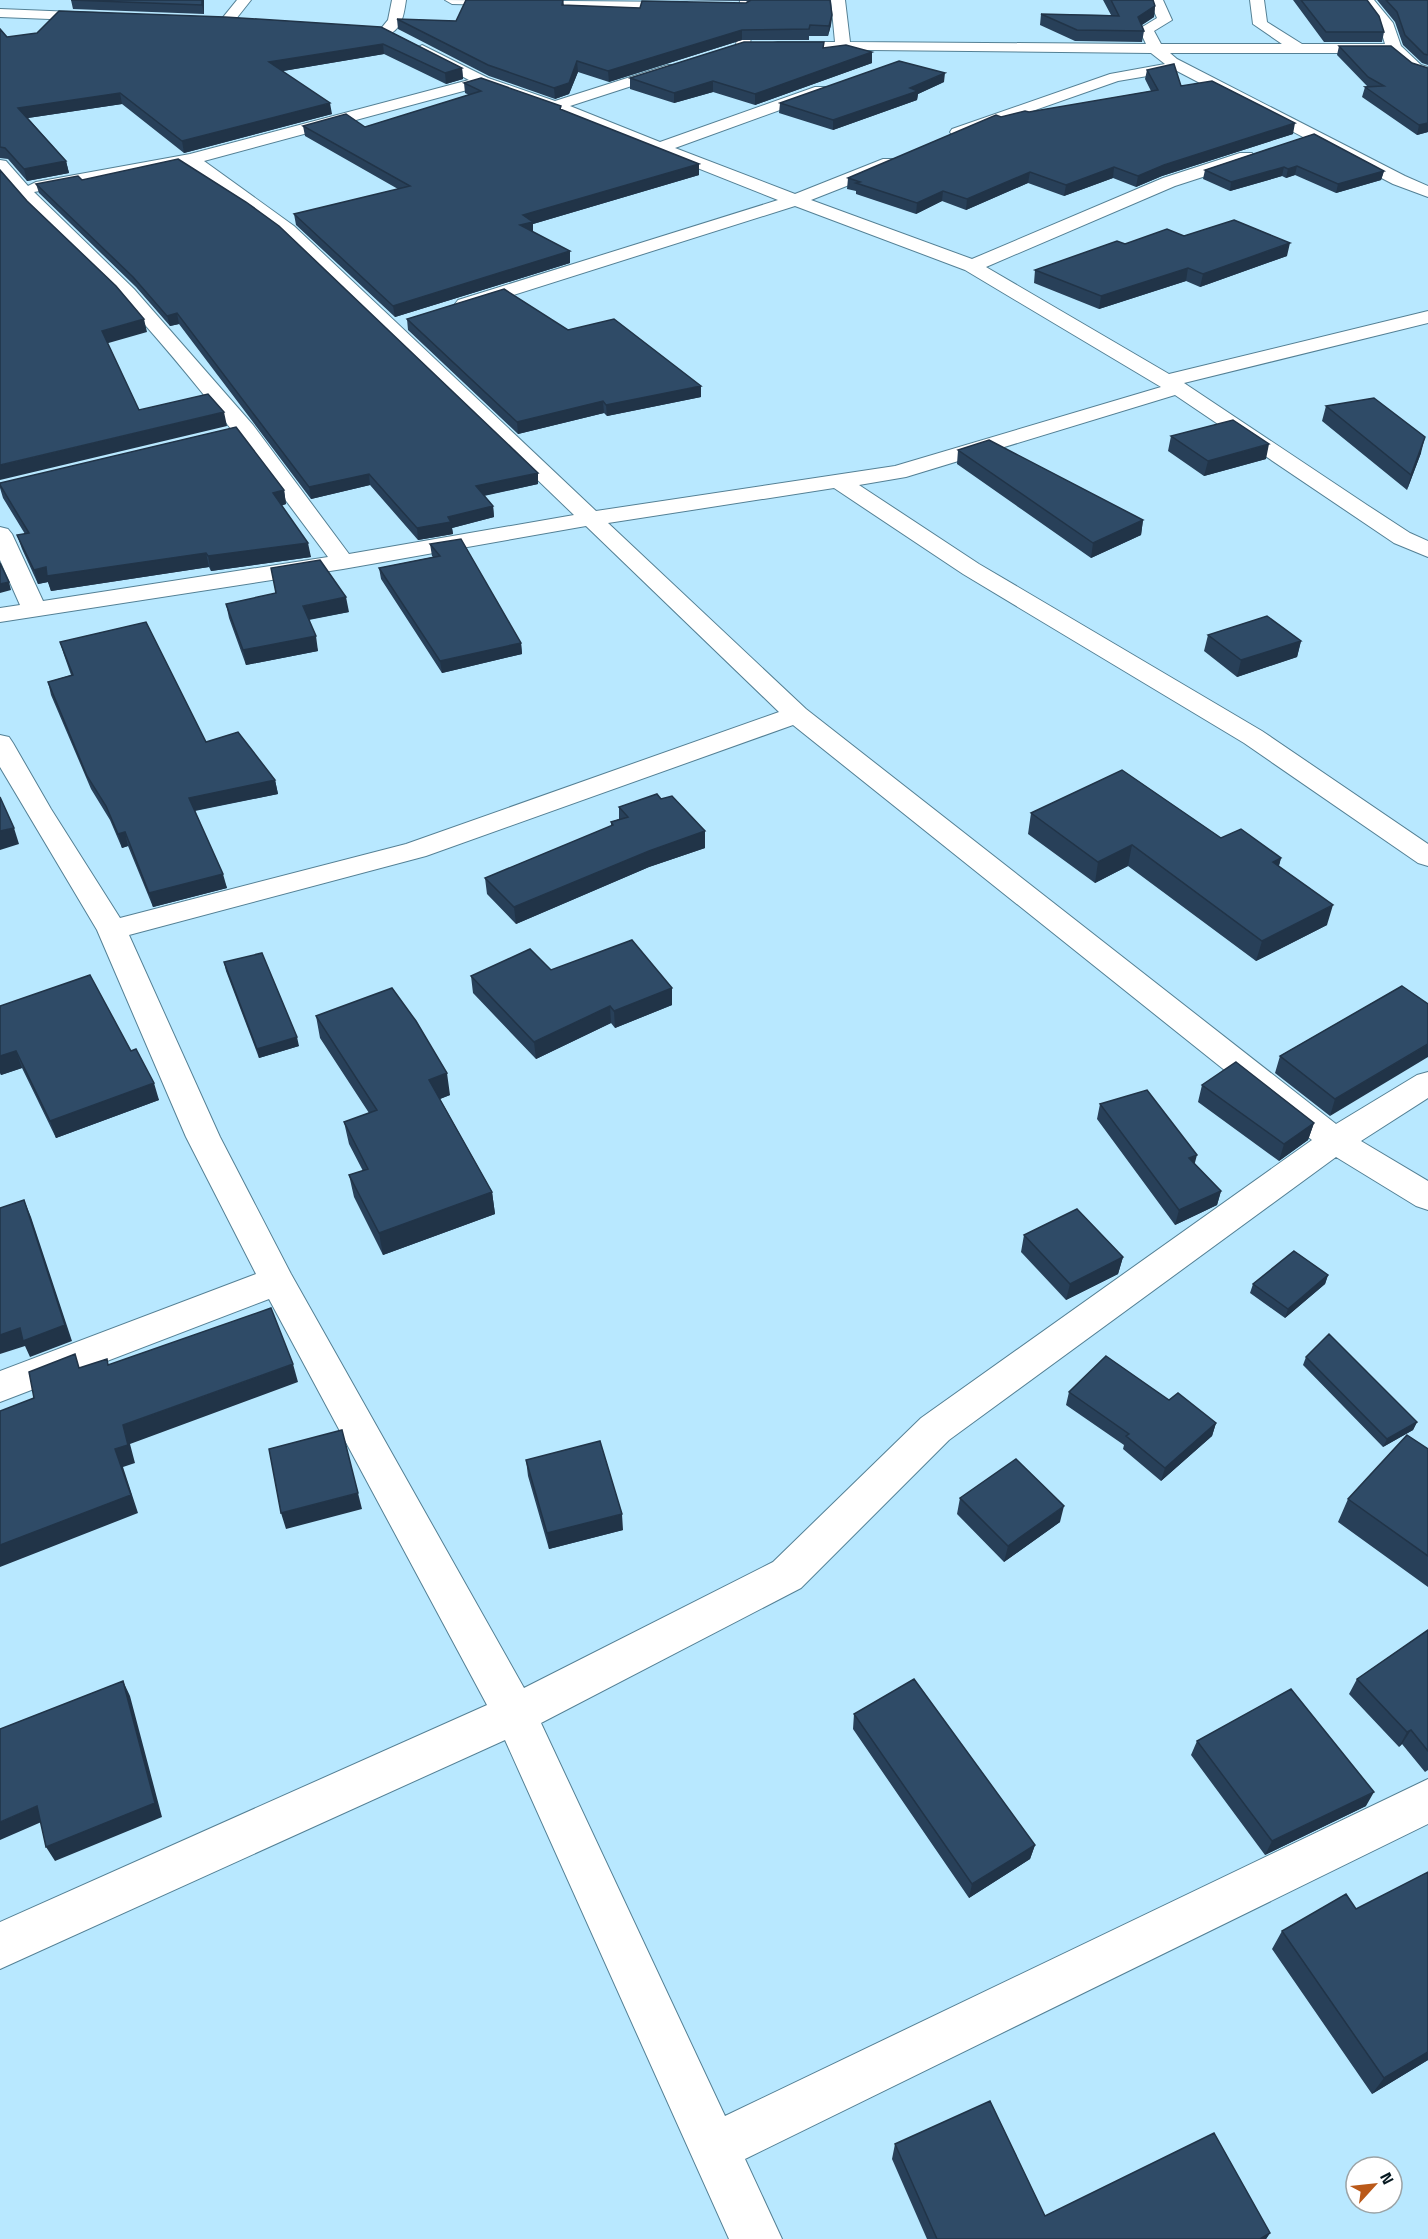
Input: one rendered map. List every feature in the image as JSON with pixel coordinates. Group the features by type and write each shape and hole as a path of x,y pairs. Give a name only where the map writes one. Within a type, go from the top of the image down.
{"street":[{"path":"244,0 221,21 251,23"},
{"path":"399,0 395,21 378,31 483,81 555,106 972,267 1172,385 1359,510 1428,550"},
{"path":"452,0 702,6"},
{"path":"838,0 843,46"},
{"path":"1156,0 1165,20 1146,29 1157,50 1176,64 1428,192"},
{"path":"1257,0 1260,24 1299,49"},
{"path":"1367,0 1386,22 1399,53 1416,68 1428,72"},
{"path":"742,5 748,47 1299,49 1420,54"},
{"path":"0,14 120,18"},
{"path":"897,62 929,47"},
{"path":"1051,48 1126,54 1176,64"},
{"path":"555,106 687,64"},
{"path":"944,139 1014,111 1115,77 1176,64"},
{"path":"8,178 190,159 483,81"},
{"path":"659,148 832,86"},
{"path":"1292,143 1314,135"},
{"path":"972,267 1169,182 1258,153"},
{"path":"447,309 795,200 906,156"},
{"path":"190,159 288,230 402,323 593,518 797,715 1335,1141 1428,1197"},
{"path":"8,178 127,293 245,430 343,562"},
{"path":"0,615 343,562 593,518 898,472 1172,385 1428,317"},
{"path":"223,435 245,430"},
{"path":"838,481 971,569 1253,738 1428,857"},
{"path":"0,534 34,609"},
{"path":"112,930 416,850 797,715"},
{"path":"0,743 112,930 203,1137 276,1281 515,1714 756,2239"},
{"path":"0,1946 515,1714 787,1575 935,1429 1335,1141 1428,1083"},
{"path":"0,1387 276,1281"},
{"path":"715,2147 1428,1801"}],"building":[{"path":"71,0 202,0 202,5"},
{"path":"466,0 563,0 562,5 640,8 642,1 746,3 751,0 830,0 832,15 829,26 810,25 809,29 742,30 608,71 577,61 569,83 554,88 488,65 397,19 456,21"},
{"path":"1111,0 1153,0 1155,6 1138,17 1144,31 1077,30 1041,14 1119,16"},
{"path":"1301,0 1367,0 1379,16 1384,32 1326,32"},
{"path":"1386,0 1428,0 1428,55 1424,54 1405,35 1397,12"},
{"path":"59,11 225,17 381,27 462,68 445,73 383,44 269,62 330,103 182,141 120,93 18,108 66,161 24,169 5,148 0,147 0,29 7,37 37,33"},
{"path":"744,42 824,42 823,48 846,45 872,52 755,94 713,81 674,93 630,78"},
{"path":"1339,46 1391,46 1412,63 1428,68 1428,123 1419,125 1365,87 1384,86 1368,77"},
{"path":"899,61 945,73 910,88 918,91 833,120 780,103"},
{"path":"1174,64 1181,86 1212,81 1295,123 1164,165 1138,176 1114,167 1066,185 1030,172 967,199 943,191 917,203 856,183 860,182 848,178 996,115 1001,117 1025,111 1158,90 1147,70"},
{"path":"481,78 561,106 560,109 699,164 523,215 533,222 520,225 570,251 393,306 294,214 410,186 303,126 346,114 365,127 481,91 464,83"},
{"path":"1314,134 1384,171 1338,184 1297,166 1288,169 1284,167 1231,182 1205,170"},
{"path":"178,159 279,226 538,473 476,486 493,506 448,517 451,522 417,528 369,474 309,487 177,313 167,316 133,277 36,184 78,176 82,180"},
{"path":"0,170 27,201 116,286 144,319 102,331 139,410 208,394 224,412 0,465"},
{"path":"1234,220 1290,243 1203,274 1188,268 1101,296 1035,270 1117,241 1125,244 1167,229 1184,236"},
{"path":"504,289 568,330 614,319 701,386 606,405 603,401 517,422 407,319"},
{"path":"1374,398 1425,437 1411,475 1326,406"},
{"path":"1233,420 1269,444 1208,461 1171,436"},
{"path":"236,427 284,490 273,493 308,543 208,556 206,553 47,576 46,567 34,570 17,535 29,533 0,483"},
{"path":"989,440 1143,520 1093,543 958,450"},
{"path":"461,539 521,643 440,661 379,568 440,556 430,544"},
{"path":"320,560 346,597 303,606 316,636 243,650 226,604 276,593 271,568"},
{"path":"0,563 9,582 0,584"},
{"path":"1267,616 1301,641 1241,660 1208,635"},
{"path":"146,622 206,742 238,732 275,780 189,798 223,874 149,893 125,832 118,834 106,806 87,776 48,682 73,675 60,642"},
{"path":"1122,770 1221,838 1241,829 1281,858 1273,862 1333,905 1262,941 1132,845 1098,862 1031,813"},
{"path":"657,794 661,799 672,796 705,831 649,851 514,907 485,878 613,825 611,822 628,817 619,807"},
{"path":"0,797 14,828 0,831"},
{"path":"632,940 672,988 614,1011 610,1006 534,1042 471,976 530,949 551,970"},
{"path":"262,953 297,1037 257,1049 224,962"},
{"path":"90,975 131,1051 136,1049 154,1083 50,1121 16,1051 0,1056 0,1006"},
{"path":"1402,986 1428,1004 1428,1044 1335,1099 1280,1056"},
{"path":"392,988 416,1021 447,1073 429,1080 492,1192 379,1233 349,1175 368,1169 344,1122 377,1110 316,1016"},
{"path":"1236,1062 1314,1123 1284,1144 1202,1085"},
{"path":"1147,1090 1197,1155 1189,1158 1221,1191 1179,1210 1100,1104"},
{"path":"24,1200 65,1325 23,1341 20,1328 0,1335 0,1208"},
{"path":"1077,1209 1123,1257 1070,1284 1024,1235"},
{"path":"1294,1251 1328,1275 1288,1309 1253,1284"},
{"path":"271,1308 293,1364 123,1425 128,1445 115,1449 131,1495 0,1545 0,1411 34,1398 29,1372 75,1354 79,1368 107,1359 108,1365"},
{"path":"1329,1334 1417,1422 1387,1439 1306,1357"},
{"path":"1106,1356 1169,1400 1178,1393 1216,1423 1165,1468 1126,1436 1129,1434 1069,1392"},
{"path":"342,1430 358,1493 281,1513 269,1449"},
{"path":"1407,1435 1428,1449 1428,1556 1348,1499"},
{"path":"600,1441 622,1514 547,1533 526,1460"},
{"path":"1016,1459 1064,1506 1008,1546 960,1498"},
{"path":"1428,1630 1428,1751 1411,1730 1407,1732 1357,1679"},
{"path":"914,1679 1035,1845 972,1884 854,1714"},
{"path":"123,1681 155,1803 46,1847 37,1806 0,1822 0,1729"},
{"path":"1291,1689 1374,1792 1272,1841 1197,1741"},
{"path":"1428,1872 1428,2052 1384,2078 1282,1931 1346,1894 1356,1909"},
{"path":"990,2101 1045,2216 1214,2133 1270,2233 1260,2239 937,2239 895,2144"}]}
